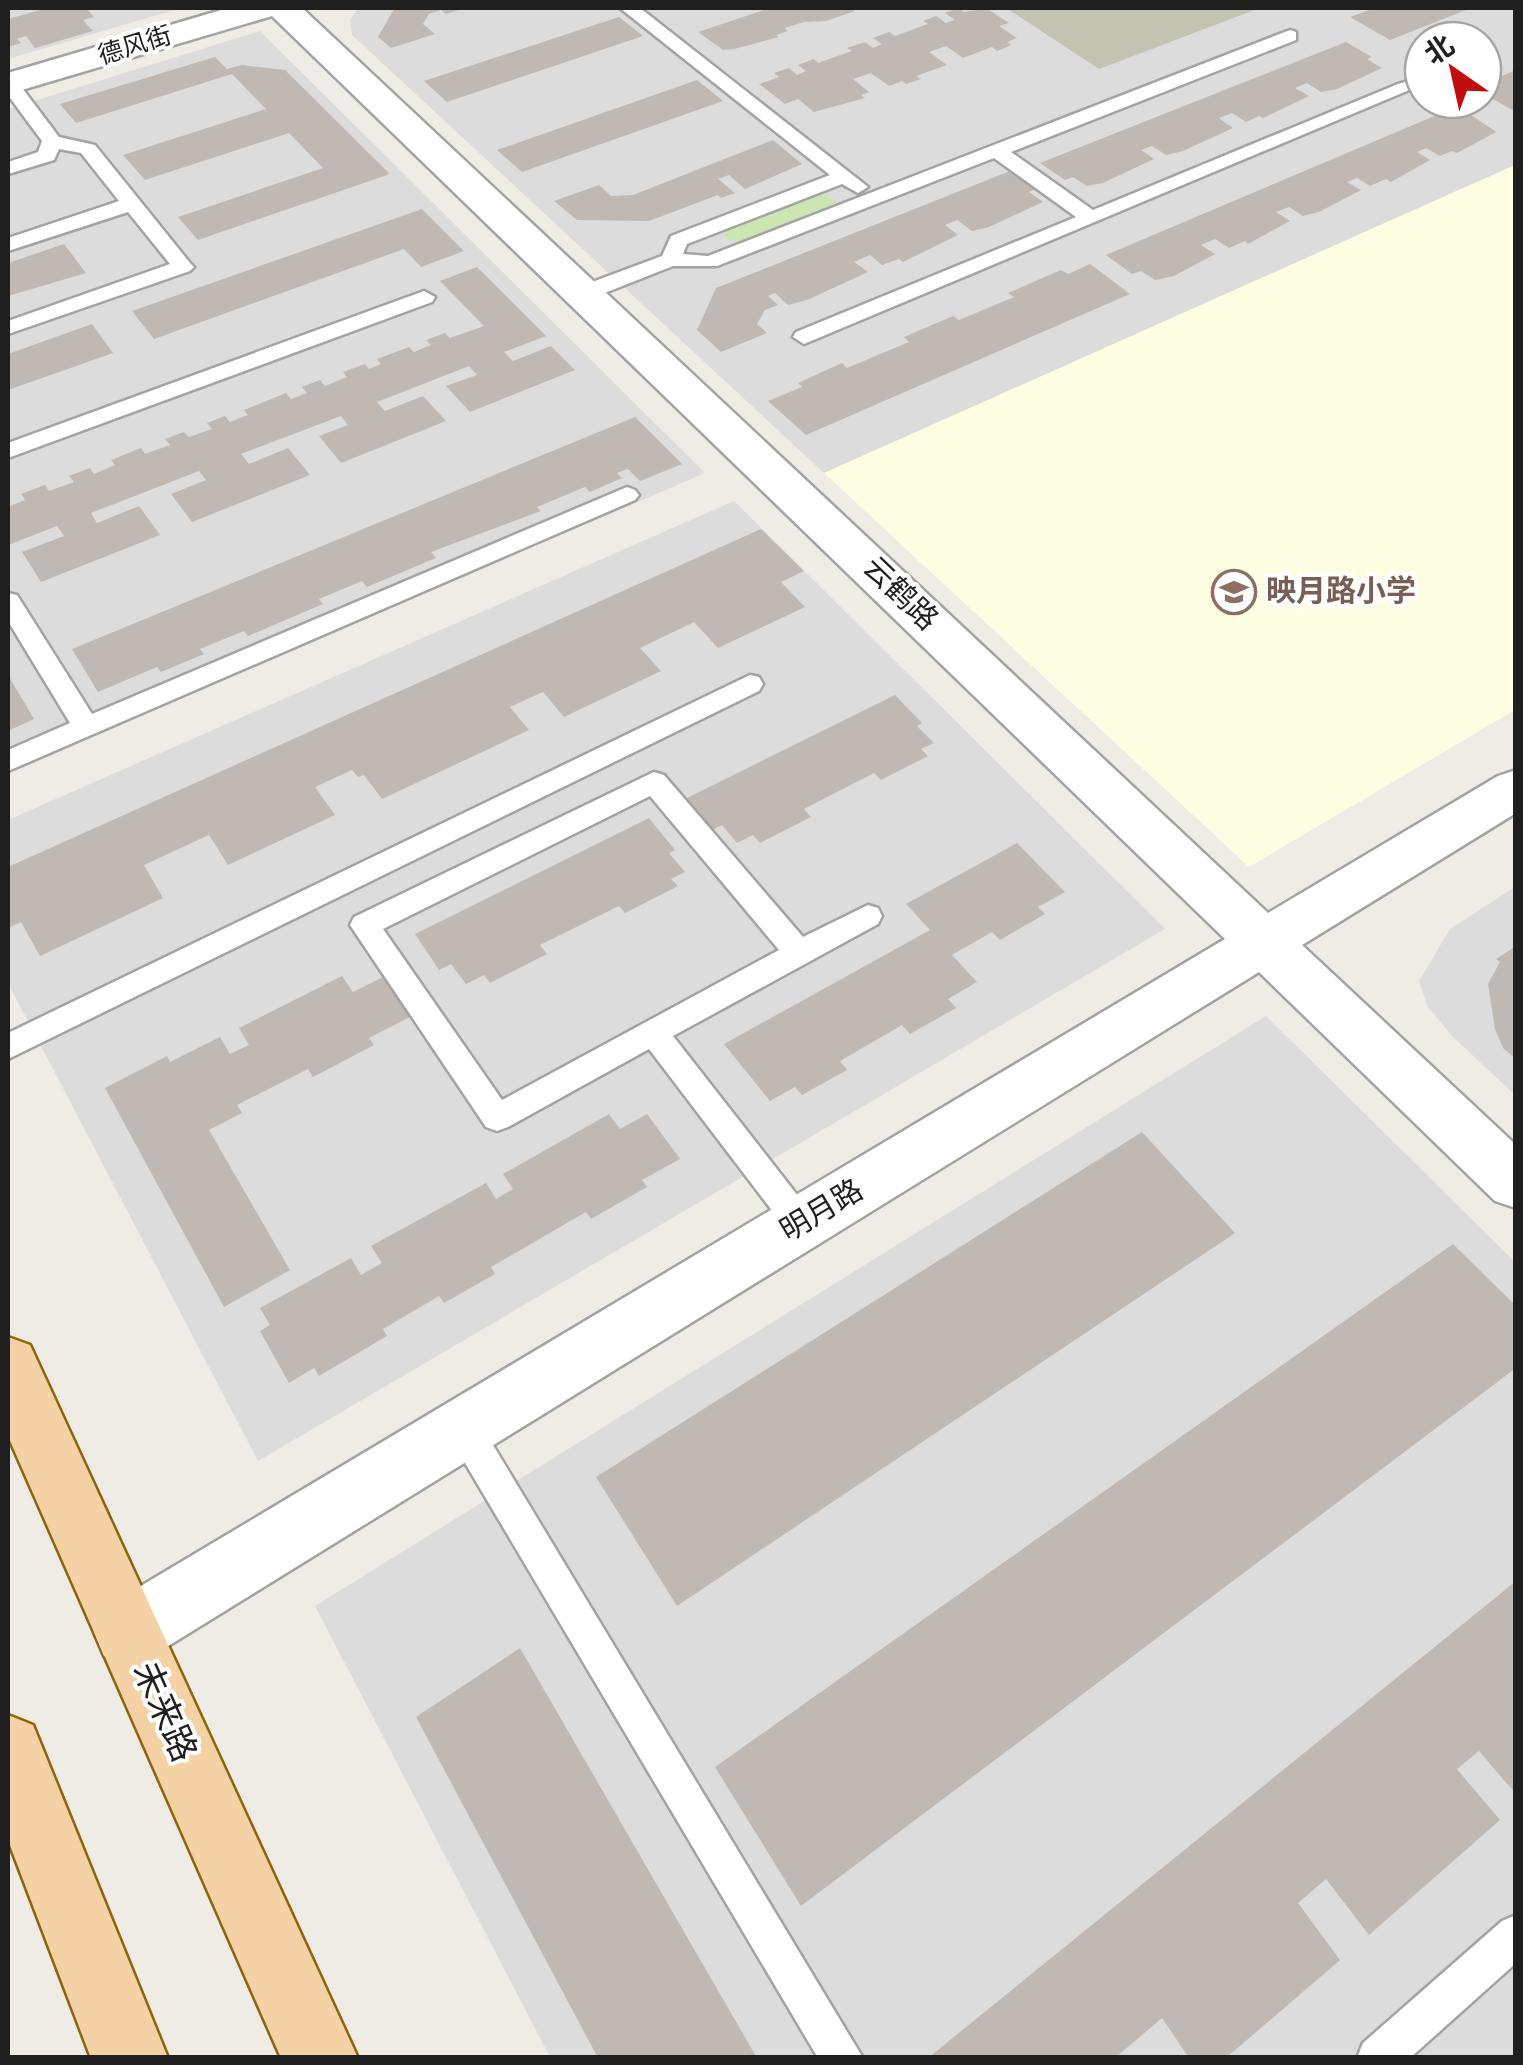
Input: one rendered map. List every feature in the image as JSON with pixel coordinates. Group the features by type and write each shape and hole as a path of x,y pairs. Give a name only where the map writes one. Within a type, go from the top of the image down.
{"main road":[{"name":"未来路","path":"8,1366 320,2058"},
{"path":"8,1750 130,2058"}],"street":[{"name":"德风街","path":"8,84 262,8"},
{"name":"云鹤路","path":"283,8 1516,1183"},
{"name":"明月路","path":"128,1632 1516,790"}],"lane":[{"path":"629,8 872,198"},
{"path":"584,293 671,260 710,262 1290,36"},
{"path":"8,84 52,141 88,150 183,267 8,328"},
{"path":"804,337 1403,89"},
{"path":"8,168 47,156 52,141"},
{"path":"996,150 1091,218"},
{"path":"671,260 678,240 844,176"},
{"path":"8,245 131,204"},
{"path":"8,451 424,298"},
{"path":"8,761 627,496"},
{"path":"8,600 86,727"},
{"path":"8,1047 750,684"},
{"path":"799,953 654,782 364,924 497,1118 868,916"},
{"path":"653,1032 800,1224"},
{"path":"464,1429 842,2058"},
{"path":"1378,2058 1516,1934"}],"shaded area":[{"path":"8,8 181,8 8,59"},
{"path":"358,8 1006,8 1099,68 1260,8 1515,8 1515,165 824,473 352,35 350,20"},
{"path":"1006,8 1260,8 1099,69"},
{"path":"260,31 705,473 8,773 8,109"},
{"name":"映月路小学","path":"1515,165 1515,710 1249,867 824,473"},
{"path":"734,501 1165,929 258,1461 8,983 8,820"},
{"path":"1515,887 1515,1095 1452,1036 1428,1007 1419,981 1450,929"},
{"path":"1266,1016 1515,1262 1515,2057 550,2057 315,1606"}],"green space":[{"path":"826,194 836,203 832,208 742,243 724,237 726,229"}],"building":[{"path":"47,8 86,8 94,17 83,20 93,31 35,48 26,36 17,39 21,43 8,47 8,19"},
{"path":"464,8 429,14 423,24 435,34 391,48 378,37 394,9"},
{"path":"770,8 855,11 826,21 804,22 785,28 788,31 776,35 779,37 734,49 723,50 698,32"},
{"path":"958,8 964,12 986,8 1009,23 999,26 1017,38 1007,42 1012,45 997,51 992,47 963,58 946,46 929,52 947,65 916,76 921,79 906,84 902,81 889,86 871,73 853,79 869,92 861,95 865,98 814,112 798,99 785,104 759,84 779,77 774,73 789,68 797,75 806,71 798,65 814,59 818,63 865,42 873,48 882,44 873,38 889,32 895,36 928,24 923,21 936,16 946,23 955,20 945,13"},
{"path":"1375,8 1471,8 1441,20 1403,20 1403,35 1390,40 1350,17"},
{"path":"619,17 643,36 447,102 424,81"},
{"path":"1346,42 1372,57 1367,59 1382,68 1337,89 1321,92 1307,83 1295,88 1309,96 1263,118 1246,122 1232,113 1219,118 1233,128 1183,151 1166,155 1152,146 1141,150 1154,159 1103,183 1087,186 1073,177 1065,180 1040,163"},
{"path":"215,57 227,69 242,65 285,70 390,174 198,240 178,217 323,168 289,133 145,180 123,155 266,109 232,74 76,123 60,104"},
{"path":"1516,70 1516,108 1512,110 1503,105 1503,76"},
{"path":"697,80 723,101 522,172 497,150"},
{"path":"1425,120 1478,120 1496,132 1457,153 1440,156 1426,148 1417,152 1430,160 1391,182 1386,179 1370,186 1357,178 1347,182 1361,190 1319,212 1303,216 1289,207 1276,212 1290,221 1248,244 1245,241 1229,248 1215,239 1201,245 1215,254 1174,276 1155,280 1141,271 1132,274 1106,255"},
{"path":"773,140 802,164 745,189 729,175 718,179 735,193 721,198 718,195 649,221 577,220 554,201 599,185 611,196 633,195"},
{"path":"1010,171 1035,189 1029,192 1043,202 972,231 957,220 945,225 958,235 903,262 899,259 882,265 870,255 854,262 868,272 807,300 788,305 775,293 768,296 778,305 765,310 757,324 767,333 721,352 697,330 716,288"},
{"path":"422,209 464,251 421,267 404,249 154,339 132,311"},
{"path":"64,244 86,273 8,296 8,263"},
{"path":"1090,264 1130,294 806,435 768,401 802,387 798,383 842,363 847,368 909,342 904,337 953,316 959,320 1014,297 1008,293 1061,270 1068,274"},
{"path":"477,267 546,336 504,352 513,361 551,346 575,370 470,412 446,386 477,375 469,366 377,402 385,411 423,396 446,421 341,463 319,436 348,425 341,416 241,454 249,464 288,448 310,475 192,522 171,494 206,480 199,471 91,513 97,523 139,506 160,535 41,582 22,552 64,536 57,526 8,545 8,507 25,500 21,494 45,485 49,491 74,482 69,476 90,468 94,474 115,465 111,460 141,448 145,454 170,445 165,439 184,432 189,437 212,429 207,423 225,416 230,422 248,415 244,410 286,393 291,399 307,393 302,387 320,380 325,386 347,377 343,372 365,364 369,369 381,364 377,359 409,347 414,352 431,345 426,340 445,333 450,338 484,326 440,281"},
{"path":"92,324 113,353 8,390 8,354"},
{"path":"635,417 682,464 640,481 628,469 617,473 622,478 590,492 585,487 537,507 541,511 431,552 436,558 367,587 362,581 319,599 323,604 248,636 244,631 200,649 204,654 161,672 157,667 98,692 72,649"},
{"path":"761,529 804,571 781,582 805,607 718,648 694,622 640,648 661,671 564,717 543,692 510,707 529,730 382,799 364,775 358,777 352,770 315,787 335,815 228,865 209,835 144,865 163,898 40,956 21,922 8,928 8,867"},
{"path":"8,675 34,719 8,731"},
{"path":"895,695 922,723 917,726 934,743 921,749 928,756 881,780 874,773 804,809 811,817 760,843 753,835 737,843 722,825 712,830 685,799"},
{"path":"649,818 675,850 669,853 685,872 671,879 678,886 625,913 619,906 540,945 547,954 490,983 484,975 466,984 451,964 439,970 415,934"},
{"path":"1017,843 1065,892 1038,907 1045,914 1000,940 992,932 952,955 977,982 948,999 956,1008 910,1034 902,1025 840,1061 847,1070 802,1095 795,1087 770,1101 724,1044 930,930 906,904"},
{"path":"1516,946 1516,1059 1503,1048 1495,1029 1488,984 1500,962 1496,959"},
{"path":"342,976 353,992 385,976 412,1016 369,1038 374,1045 313,1077 308,1069 237,1105 242,1113 209,1130 290,1270 224,1307 105,1088 167,1056 170,1062 220,1037 230,1054 249,1045 239,1028"},
{"path":"609,1114 620,1129 647,1114 680,1159 642,1180 647,1187 591,1219 586,1212 491,1267 495,1274 444,1303 439,1296 383,1329 387,1336 319,1376 314,1368 289,1383 260,1331 270,1325 260,1308 351,1258 361,1275 382,1263 371,1246 486,1183 496,1199 513,1189 503,1174"},
{"path":"1142,1132 1235,1233 677,1606 596,1477"},
{"path":"1453,1244 1516,1306 1516,1368 801,1906 715,1767"},
{"path":"1516,1581 1516,1794 1479,1751 1457,1769 1500,1820 1369,1935 1326,1879 1298,1903 1340,1960 1226,2058 1189,2058 1162,2018 1115,2058 928,2058"},
{"path":"520,1648 757,2058 598,2058 416,1717"}],"place":[{"name":"映月路小学","path":"1234,592"}]}
